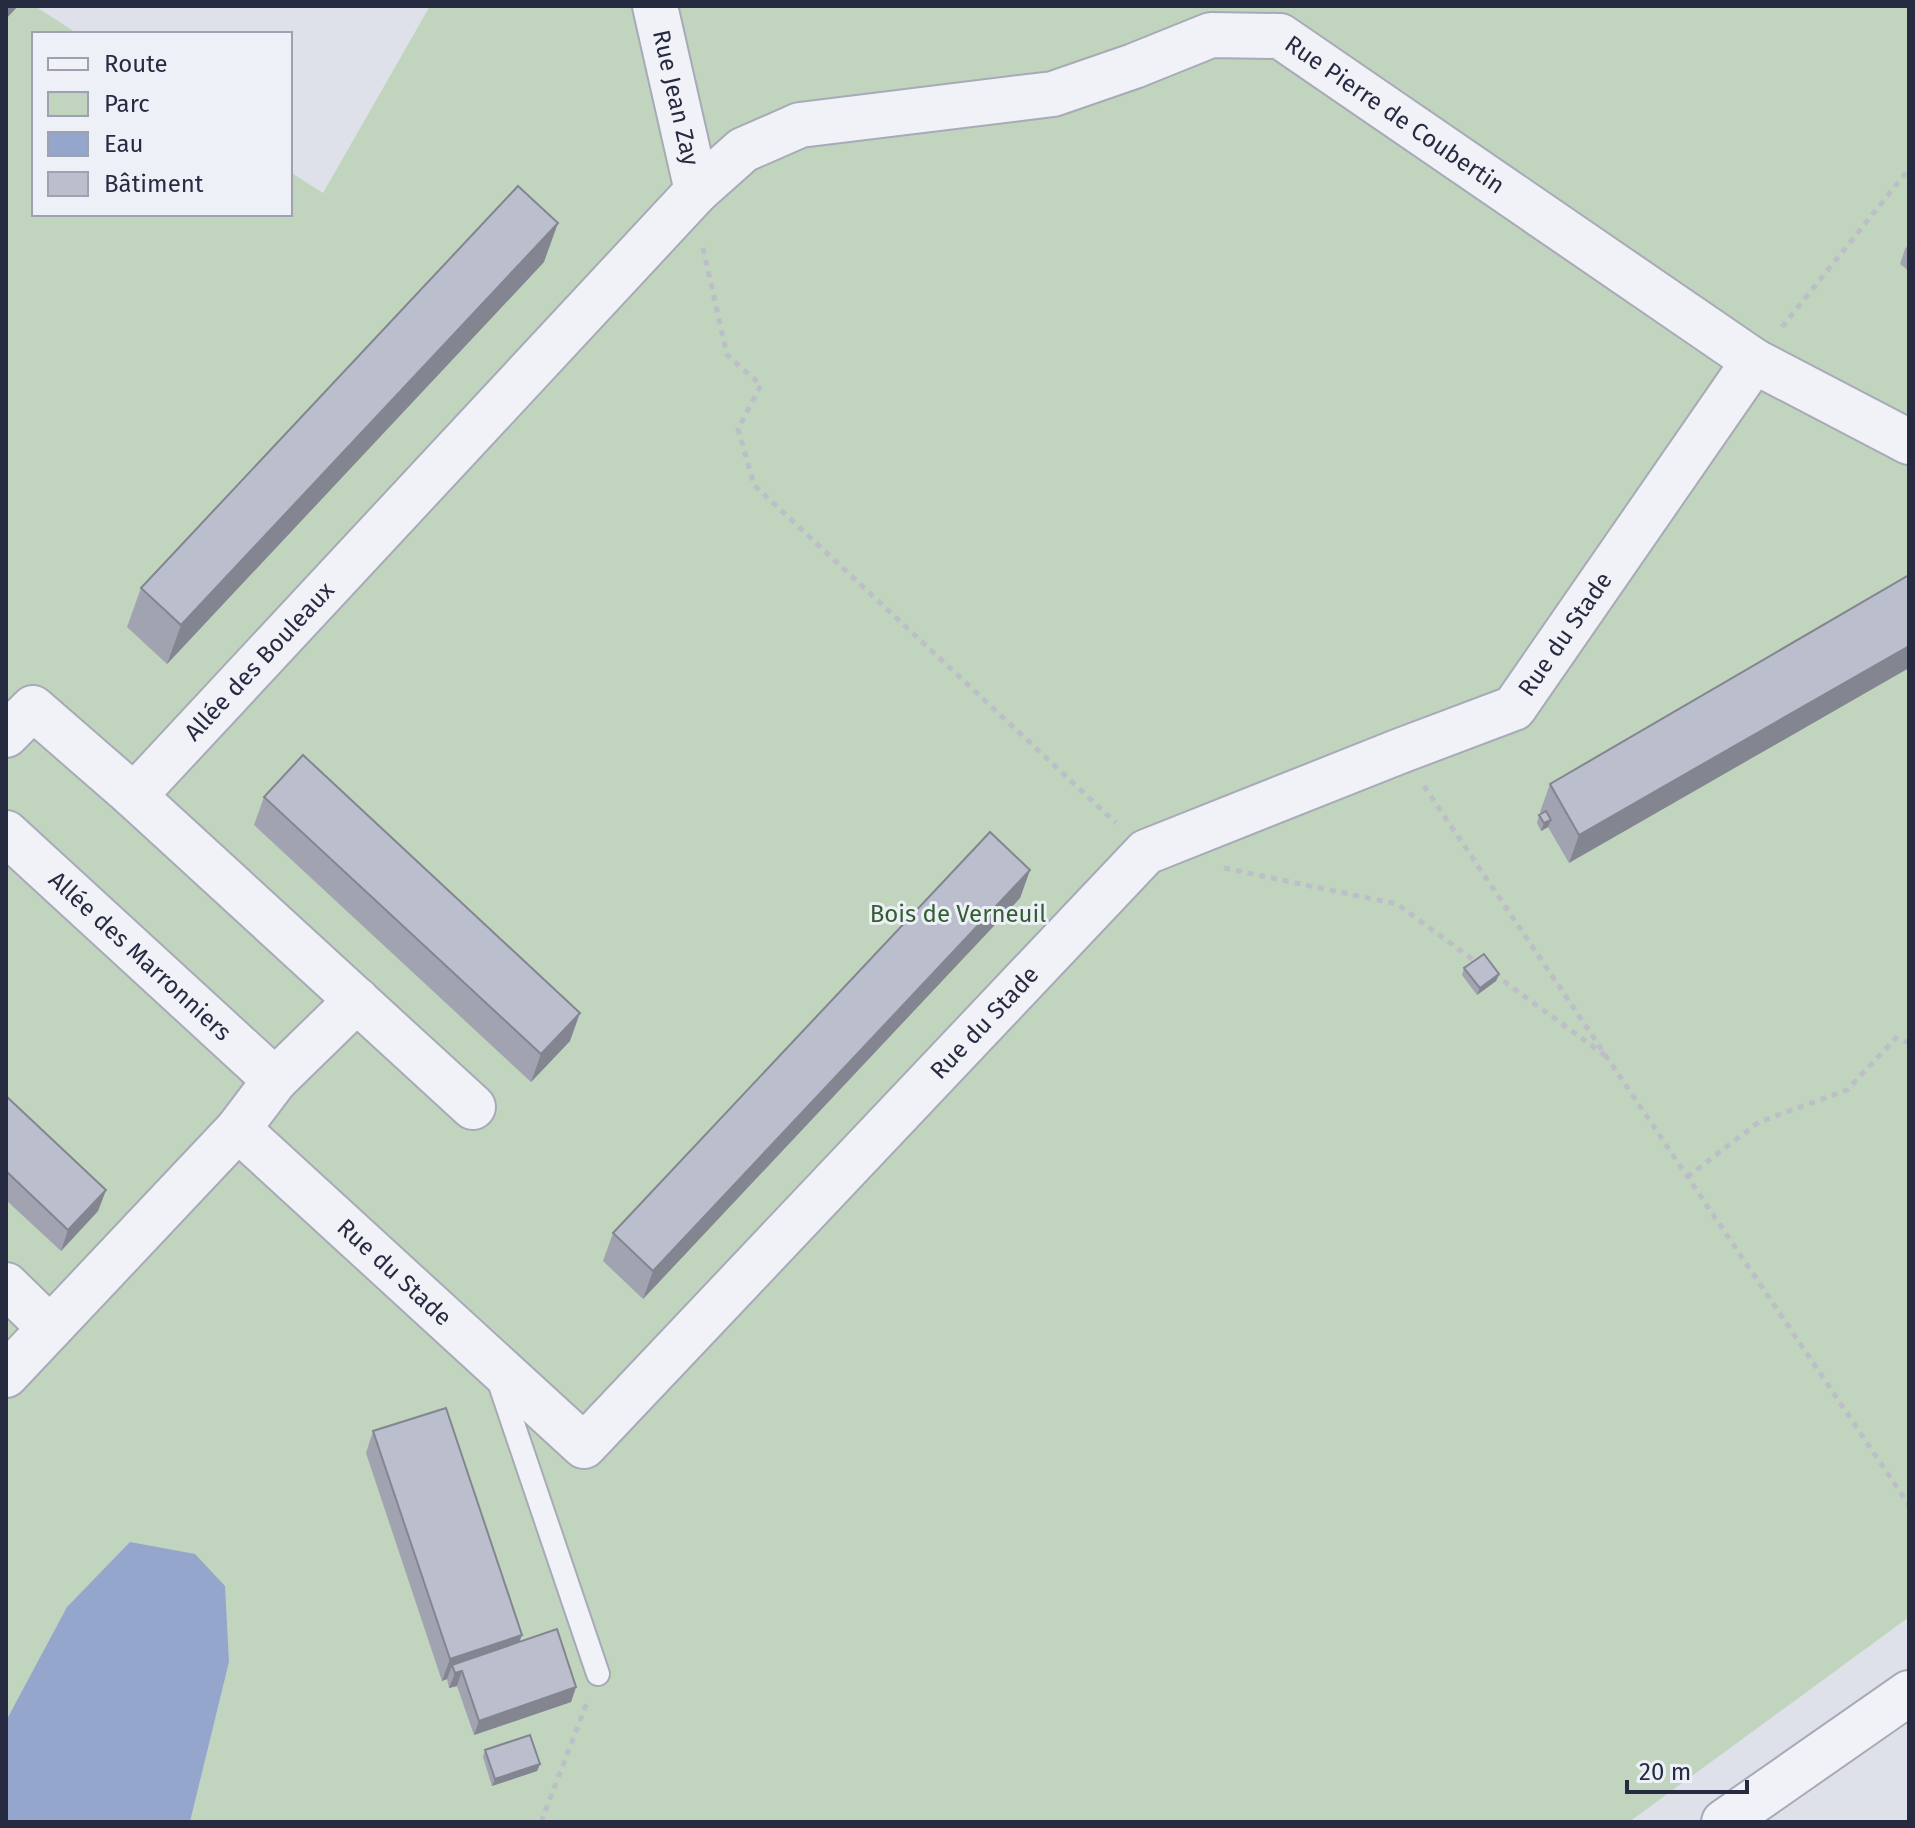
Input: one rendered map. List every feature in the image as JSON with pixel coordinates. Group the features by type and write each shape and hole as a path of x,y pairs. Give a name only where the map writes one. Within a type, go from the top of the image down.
{"street":[{"name":"Rue Jean Zay","path":"655,6 694,194"},
{"name":"Rue Pierre de Coubertin","path":"694,194 743,150 800,125 1053,94 1211,35 1280,36 1754,361 1909,442"},
{"name":"Allée des Bouleaux","path":"134,796 694,194"},
{"name":"Rue du Stade","path":"238,1129 584,1446 1146,852 1514,708 1754,361"},
{"path":"6,735 33,708 134,796 473,1107"},
{"name":"Allée des Marronniers","path":"6,833 275,1080"},
{"path":"6,1375 238,1129 275,1080 357,1000"},
{"path":"6,1285 50,1328"},
{"path":"1724,1822 1909,1693"}],"lane":[{"path":"492,1362 598,1674"}],"path":[{"path":"1754,361 1909,169"},
{"path":"694,194 727,355 761,385 738,429 754,485 1146,852"},
{"path":"1400,751 1909,1505"},
{"path":"1220,867 1397,904 1606,1056"},
{"path":"1687,1177 1759,1122 1847,1090 1896,1038 1909,1043"},
{"path":"541,1822 598,1674"}],"green space":[{"name":"Bois de Verneuil","path":"6,6 35,6 75,32 32,32 32,216 292,216 292,173 323,193 430,6 1909,6 1909,1617 1629,1822 190,1822 229,1662 16,1704 6,1721"}],"water":[{"path":"130,1542 195,1554 225,1586 229,1662 190,1822 6,1822 6,1721 67,1607"}],"building":[{"path":"518,186 558,223 181,625 141,588"},
{"path":"1909,575 1909,646 1579,835 1550,784"},
{"path":"303,755 580,1013 541,1054 264,797"},
{"path":"1546,811 1551,820 1544,823 1539,815"},
{"path":"990,832 1030,870 653,1271 613,1233"},
{"path":"1484,954 1499,974 1480,988 1464,968"},
{"path":"6,1096 106,1190 68,1230 6,1171"},
{"path":"446,1408 522,1635 450,1659 373,1431"},
{"path":"557,1629 576,1687 479,1721 462,1671 455,1673 452,1665"},
{"path":"530,1735 540,1764 495,1779 485,1750"}]}
